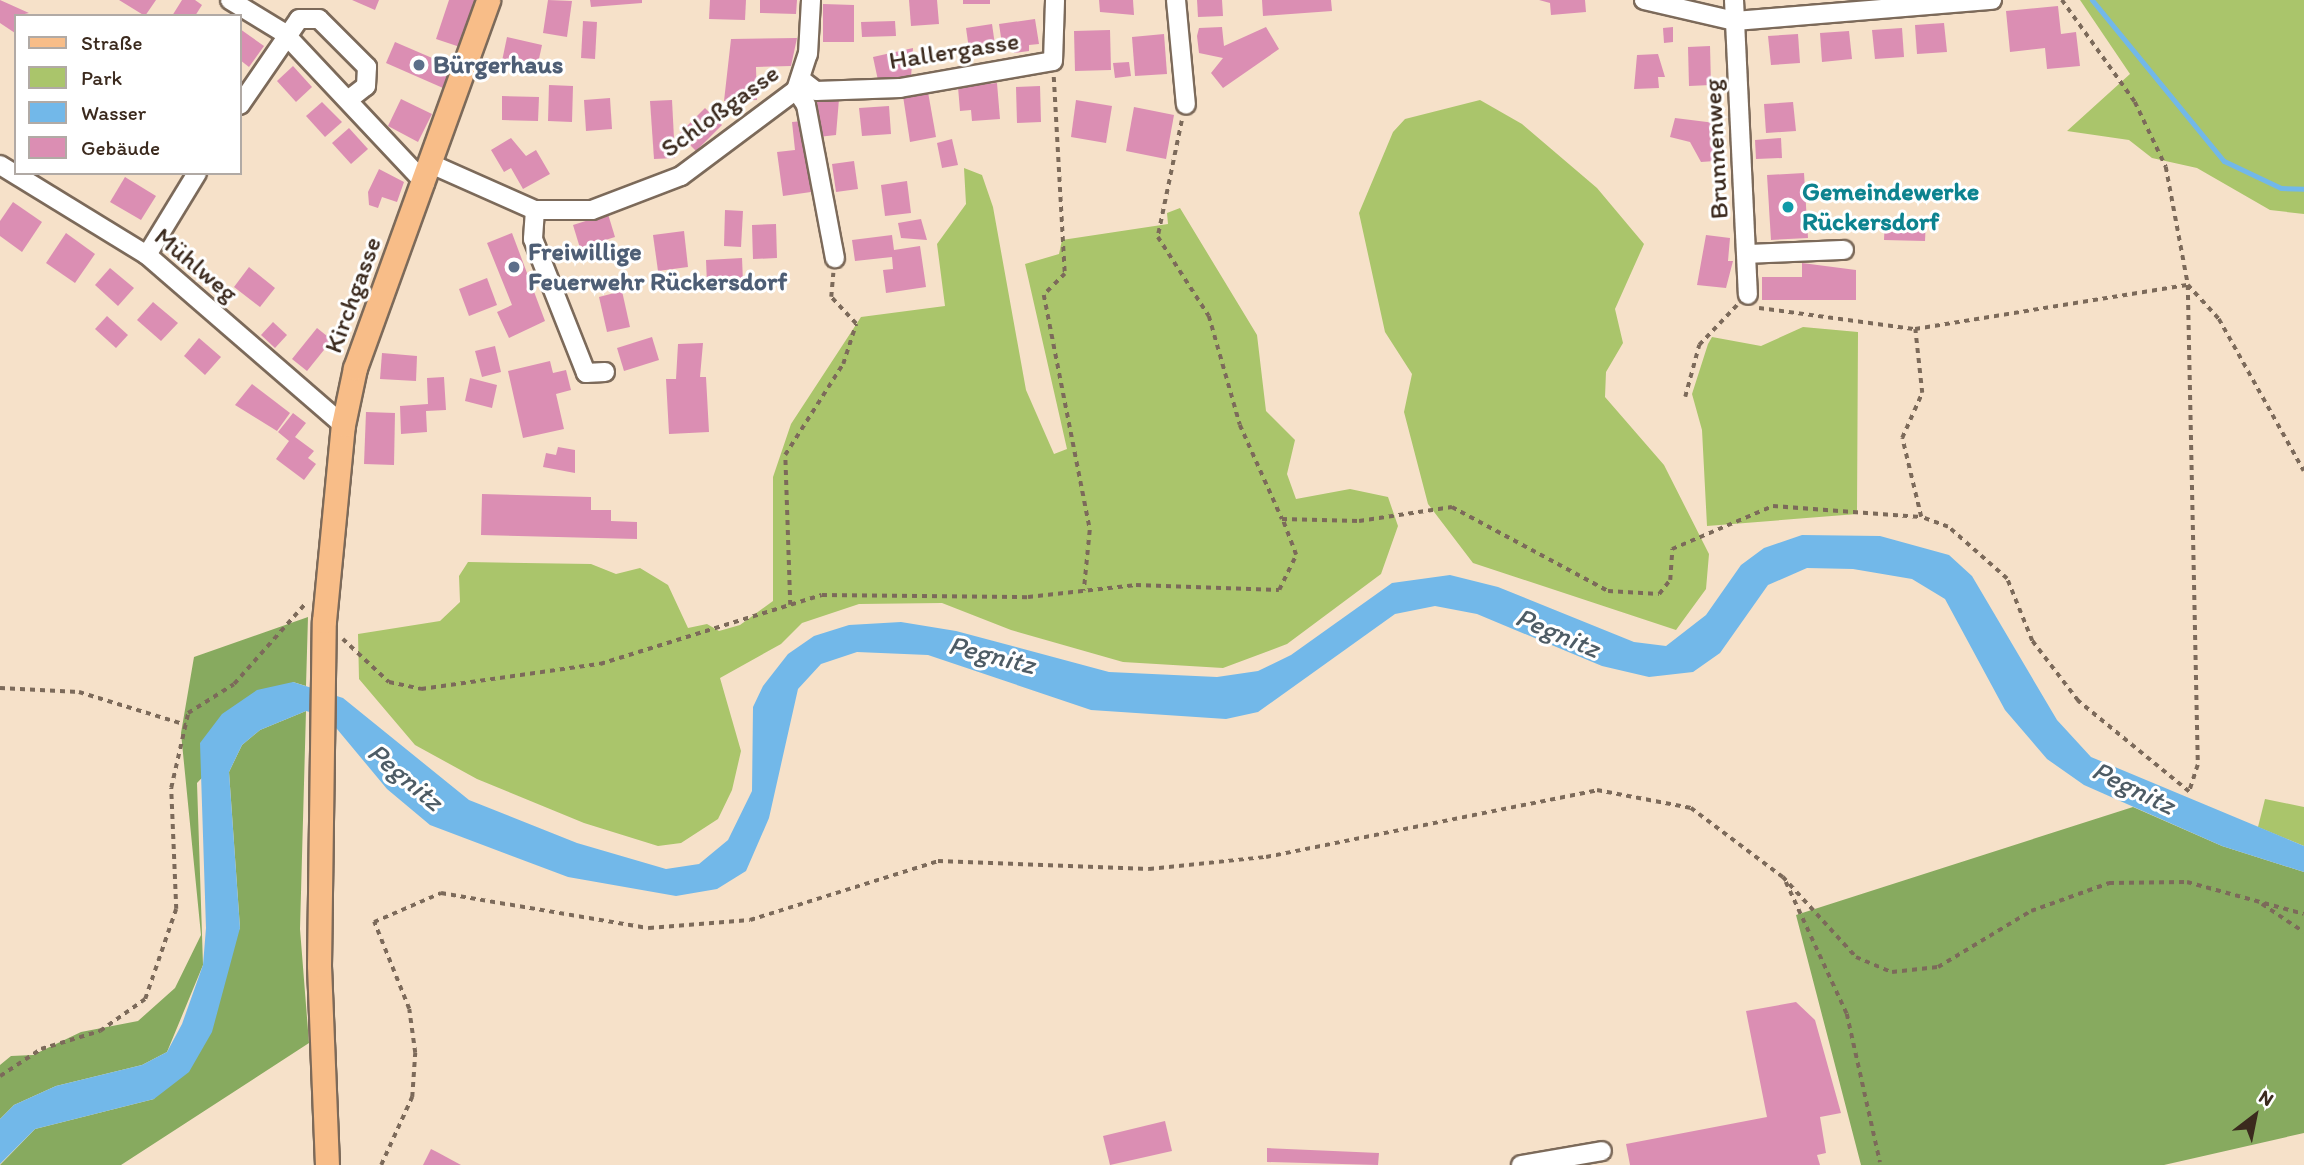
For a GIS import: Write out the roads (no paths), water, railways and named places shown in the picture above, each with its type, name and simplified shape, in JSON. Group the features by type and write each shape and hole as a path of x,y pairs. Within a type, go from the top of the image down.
{"main road":[{"name":"Kirchgasse","path":"327,1165 319,965 323,664 324,621 343,425 355,368 428,174 488,0"}],"street":[{"path":"230,0 284,33 348,100 428,174"},
{"name":"Schloßgasse","path":"428,174 535,210 592,210 681,176 800,86 810,0"},
{"name":"Hallergasse","path":"800,86 816,91 900,88 1053,61 1055,0"},
{"path":"1176,0 1186,105"},
{"path":"1644,0 1735,21 1992,0"},
{"name":"Brunnenweg","path":"1734,0 1746,254 1742,300"},
{"path":"242,102 284,33 299,19 320,19 346,40 368,67 366,86 348,100"},
{"path":"800,86 835,258"},
{"name":"Mühlweg","path":"16,175 147,255 343,425"},
{"path":"147,255 196,175"},
{"path":"535,210 533,239 586,373 605,372"},
{"path":"1746,254 1844,250"},
{"path":"1521,1165 1602,1151"}],"water":[{"name":"Pegnitz","path":"1802,535 1880,536 1949,555 1972,576 2057,720 2091,757 2304,846 2304,872 2222,846 2084,785 2047,759 2005,710 1945,599 1912,579 1853,569 1807,568 1768,585 1720,653 1693,672 1649,677 1602,666 1477,614 1435,606 1395,614 1258,712 1226,719 1091,710 928,655 857,652 821,664 798,689 769,818 746,871 717,889 676,896 568,877 430,825 387,789 327,717 306,711 260,730 242,745 229,772 240,928 212,1032 189,1072 154,1099 35,1129 0,1164 0,1119 14,1105 56,1086 142,1065 167,1052 182,1024 203,965 206,928 200,743 222,714 257,690 293,682 343,698 469,800 577,843 666,869 699,864 728,840 752,791 753,707 763,686 788,654 814,636 849,625 901,622 956,631 1109,672 1217,677 1258,671 1291,655 1392,583 1450,575 1498,587 1634,642 1666,646 1706,615 1741,565 1764,548"}],"waterway":[{"path":"2092,0 2224,161 2281,188 2304,189"}],"place":[{"name":"Bürgerhaus","path":"419,65"},
{"name":"Gemeindewerke Rückersdorf","path":"1788,207"},
{"name":"Freiwillige Feuerwehr Rückersdorf","path":"514,267"}]}
